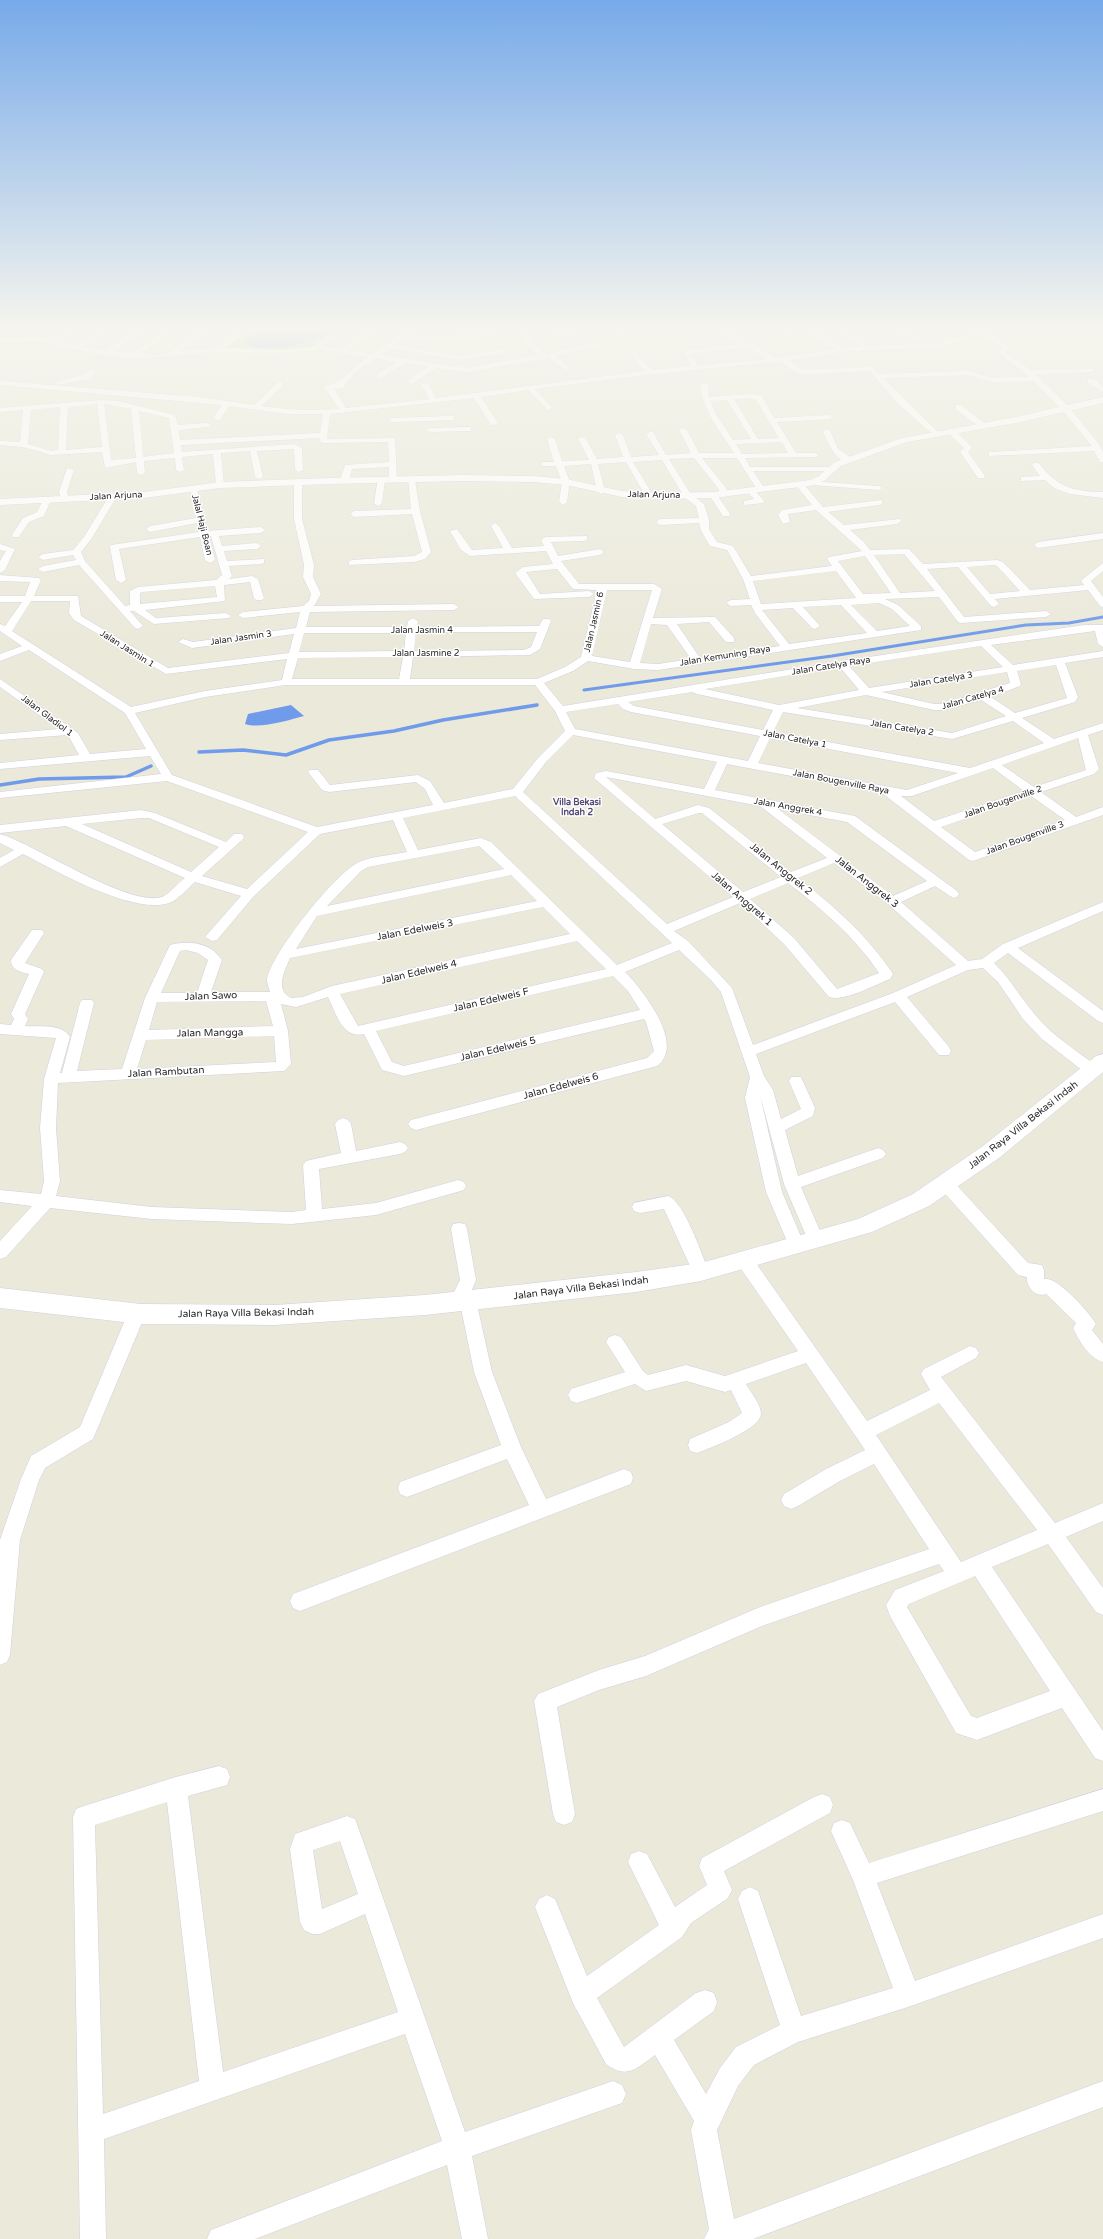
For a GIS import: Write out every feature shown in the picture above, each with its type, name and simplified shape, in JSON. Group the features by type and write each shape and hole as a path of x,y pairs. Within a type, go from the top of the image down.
{"main road":[{"name":"Jalan Raya Villa Bekasi Indah","path":"0,1298 137,1313 275,1315 463,1301 636,1282 701,1272 745,1261 864,1226 921,1200 991,1152 1042,1109 1098,1066"}],"street":[{"path":"24,445 25,435"},
{"path":"62,452 63,435"},
{"path":"104,435 108,464 217,451 298,448 299,470"},
{"path":"138,435 141,473"},
{"path":"175,435 180,470"},
{"path":"176,443 323,436 324,441 358,435"},
{"path":"392,435 393,480"},
{"path":"619,435 628,459 646,490 647,496"},
{"path":"651,435 687,495 698,500 702,507 705,520 704,528 713,544 730,548 748,579 755,604 786,647"},
{"path":"686,435 696,455 722,488 724,494"},
{"path":"727,435 739,456 749,469 760,501 747,503"},
{"path":"753,435 756,441"},
{"path":"781,435 793,455"},
{"path":"829,435 835,450 849,460"},
{"name":"Jalan Arjuna","path":"0,502 65,500 193,489 220,485 344,480 510,478 566,482 601,491 647,496 713,495 812,482 822,478 830,469 849,460 905,440 933,435"},
{"path":"956,435 968,448 964,452 981,476"},
{"path":"1089,435 1099,447 1103,460"},
{"path":"551,439 566,482 563,502"},
{"path":"582,439 594,462 601,491"},
{"path":"732,442 784,440"},
{"path":"0,443 24,445 44,452 106,449"},
{"path":"992,454 1099,447"},
{"path":"253,449 259,477"},
{"path":"217,451 220,485"},
{"path":"544,464 696,455 815,455"},
{"path":"344,480 346,479 348,467 393,464"},
{"path":"1036,465 1045,478 1056,486 1074,494 1103,495"},
{"path":"749,469 830,469"},
{"path":"65,500 63,492 70,470"},
{"path":"1024,479 1045,478"},
{"path":"378,503 381,480"},
{"path":"352,563 410,560 422,557 427,552 416,511 411,480"},
{"path":"286,682 306,609 313,602 316,594 308,577 310,565 298,519 298,482"},
{"path":"812,482 879,488"},
{"path":"799,484 820,509 843,528 868,553 897,595"},
{"name":"Jalal Haji Boan","path":"193,489 210,560"},
{"path":"713,495 726,514"},
{"path":"43,557 76,552 88,538 110,501 110,496"},
{"path":"16,535 26,520 41,514 48,500"},
{"path":"786,522 782,515 785,512 879,502"},
{"path":"354,514 416,511"},
{"path":"150,529 201,520"},
{"path":"660,522 705,520"},
{"path":"843,528 897,521"},
{"path":"495,526 509,551"},
{"path":"121,580 114,547 203,534 261,530"},
{"path":"454,531 468,552 550,548"},
{"path":"214,533 227,576 219,583"},
{"path":"1038,545 1103,536"},
{"path":"577,590 557,562 545,540 584,538"},
{"path":"218,549 257,546"},
{"path":"0,548 11,549 0,570"},
{"path":"941,594 860,597 832,559 833,557 868,553 907,551 921,567 961,620 1046,614"},
{"path":"76,552 81,562 109,592 128,608 154,621 226,616"},
{"path":"600,552 523,570 520,573 537,597 577,590 656,588 634,666"},
{"path":"921,567 960,564 988,557 1000,564 1027,593"},
{"path":"223,564 261,561"},
{"path":"43,569 81,562"},
{"path":"960,564 1005,617"},
{"path":"1103,566 1086,581 1103,604"},
{"path":"748,579 838,568"},
{"path":"0,578 35,579 36,582 28,599 4,629 129,710 152,752 168,777"},
{"path":"128,608 135,591 141,589 253,579 255,581 259,598"},
{"path":"835,583 847,581"},
{"path":"128,608 220,600 222,599 219,583"},
{"path":"988,597 1086,588"},
{"name":"Jalan Jasmin 6","path":"586,658 602,590"},
{"path":"0,598 28,599"},
{"name":"Jalan Jasmin 1","path":"28,599 76,598 74,613 77,618 163,671 294,655"},
{"name":"Jalan Kemuning Raya","path":"586,658 634,666 658,667 917,628 895,608 880,600 843,602"},
{"path":"731,603 797,606 843,602 874,634"},
{"path":"797,606 815,626"},
{"path":"243,615 306,609 454,607"},
{"path":"128,608 138,626"},
{"path":"404,682 410,630 415,608"},
{"path":"647,621 670,622 712,619 730,640"},
{"path":"670,622 697,660"},
{"name":"Jalan Jasmine 2","path":"294,655 529,652 535,650 545,625"},
{"name":"Jalan Jasmin 4","path":"300,630 410,630 545,625"},
{"name":"Jalan Catelya Raya","path":"556,706 621,700 842,664 1084,628 1101,628"},
{"path":"1101,628 1103,644"},
{"name":"Jalan Jasmin 3","path":"183,642 192,645 300,630"},
{"path":"983,643 1011,669"},
{"path":"0,658 31,646"},
{"name":"Jalan Catelya 3","path":"779,708 866,692 1103,654"},
{"path":"129,710 205,694 286,682 538,682 569,670 586,658"},
{"name":"Jalan Catelya 2","path":"689,689 779,708 952,736 1072,699 1060,662"},
{"path":"842,664 866,692"},
{"name":"Jalan Catelya 4","path":"866,692 937,708 983,696 1016,684 1011,669"},
{"name":"Jalan Gladiol 1","path":"0,682 70,732 77,739 86,758"},
{"path":"0,795 168,777 251,809 316,831 396,814 517,792 542,760 571,731 556,706 538,682"},
{"path":"983,696 1053,744"},
{"name":"Jalan Catelya 1","path":"621,700 626,707 631,709 972,772"},
{"path":"752,764 765,733 779,708"},
{"name":"Jalan Bougenville Raya","path":"571,731 752,764 901,794 914,793 1103,726"},
{"path":"0,737 70,732"},
{"name":"Jalan Bougenville 2","path":"932,826 1033,792 1092,770 1082,734"},
{"path":"0,766 152,752"},
{"path":"708,792 724,759"},
{"path":"994,764 1074,821"},
{"path":"314,772 326,788 329,789 421,778 426,781 440,806"},
{"name":"Jalan Anggrek 4","path":"600,775 606,774 851,819 953,894"},
{"name":"Jalan Anggrek 1","path":"600,775 600,778 741,897 789,941 833,993 842,993 885,976 886,974"},
{"path":"886,791 932,826"},
{"path":"517,792 683,944 715,976 727,991 757,1077 766,1090 807,1243"},
{"name":"Jalan Anggrek 3","path":"764,804 892,900 965,966"},
{"name":"Jalan Anggrek 2","path":"654,823 698,809 705,810 791,877 854,933 872,953 886,974"},
{"name":"Jalan Bougenville 3","path":"932,826 976,859 1103,810"},
{"path":"0,829 146,814 226,846"},
{"path":"396,814 414,854"},
{"path":"67,821 193,877 249,894"},
{"path":"212,937 249,894 316,831"},
{"path":"0,838 110,890 153,902 167,900 226,846 238,837"},
{"path":"285,955 313,913 361,865 481,842 487,845 633,988 643,1000 649,1013"},
{"path":"0,863 24,849"},
{"path":"667,929 836,858"},
{"path":"313,913 513,871"},
{"path":"892,900 936,881"},
{"name":"Jalan Edelweis 3","path":"285,955 546,903"},
{"path":"748,1052 898,996 965,966 986,962 1008,947 1103,906"},
{"path":"16,1030 21,1019 18,1015 21,1006 37,972 21,967 18,964 18,960 37,933"},
{"name":"Jalan Edelweis 4","path":"285,955 274,980 275,989 281,998 292,1004 332,991 579,936"},
{"name":"Jalan Edelweis F","path":"368,1029 615,971 683,944"},
{"path":"128,1074 152,998 173,950 181,946 198,948 210,954 215,960 203,996"},
{"path":"1008,947 1103,1018"},
{"path":"986,962 1004,979 1028,1016 1047,1036 1098,1066"},
{"path":"332,991 351,1028 356,1031 368,1029"},
{"name":"Jalan Sawo","path":"152,998 269,996 281,1031"},
{"path":"898,996 944,1051"},
{"path":"68,1077 87,1003"},
{"name":"Jalan Edelweis 5","path":"368,1029 387,1066 404,1071 649,1013"},
{"name":"Jalan Edelweis 6","path":"416,1124 656,1060 661,1055 662,1050 649,1013"},
{"path":"0,1029 62,1035 51,1079 48,1128 52,1181 46,1201 13,1235 0,1252"},
{"name":"Jalan Mangga","path":"140,1034 281,1031"},
{"name":"Jalan Rambutan","path":"51,1079 280,1067 284,1064 281,1031"},
{"path":"757,1077 752,1098 753,1105 774,1192 807,1243"},
{"path":"776,1128 808,1112 808,1108 796,1081"},
{"path":"343,1124 350,1158"},
{"path":"314,1216 310,1165 400,1148"},
{"path":"792,1184 878,1154"},
{"path":"946,1184 1024,1270 1036,1270 1034,1282 1042,1289 1047,1285 1078,1312 1087,1324 1082,1328 1084,1333 1103,1355"},
{"path":"0,1196 152,1213 240,1218 314,1216 376,1209 458,1186"},
{"path":"640,1207 668,1202 673,1208 701,1272"},
{"path":"459,1229 468,1280 463,1301 483,1372 512,1449 541,1509"},
{"path":"745,1261 864,1432 958,1575"},
{"path":"0,1655 5,1541 38,1462 87,1433 137,1313"},
{"path":"615,1342 637,1376 646,1383 679,1373 696,1375 725,1384 809,1354"},
{"path":"970,1352 930,1374 942,1394 1052,1534 1103,1605"},
{"path":"577,1395 637,1376"},
{"path":"698,1445 735,1428 752,1416 751,1409 735,1380"},
{"path":"864,1432 942,1394"},
{"path":"408,1488 512,1449"},
{"path":"791,1500 878,1453"},
{"path":"300,1601 624,1478"},
{"path":"1067,1695 980,1728 973,1729 964,1725 896,1605 902,1597 958,1575 979,1563 1103,1512"},
{"path":"564,1814 545,1701 599,1680 646,1666 760,1617 944,1553"},
{"path":"979,1563 986,1577 1103,1750"},
{"path":"93,2239 84,1817 176,1788 219,1777"},
{"path":"176,1788 212,2088"},
{"path":"863,1876 1103,1800"},
{"path":"582,1994 674,1929 683,1915 720,1890 710,1866 822,1805"},
{"path":"842,1830 863,1876 908,1995"},
{"path":"639,1862 674,1929"},
{"path":"373,1899 412,2019 457,2148 475,2239"},
{"path":"750,1900 794,2031"},
{"path":"547,1907 582,1994 615,2055 620,2059 627,2060 705,2002"},
{"path":"1103,1926 908,1995 794,2031 745,2056 729,2077 707,2119 704,2135 722,2238 1103,2094"},
{"path":"91,2131 412,2019"},
{"path":"658,2037 707,2119"},
{"path":"220,2239 457,2148 613,2094"}],"water":[{"path":"291,705 304,716 266,725 245,724 248,714"}],"waterway":[{"path":"584,690 832,656 1026,625 1069,623 1103,617"},
{"path":"199,752 243,750 286,755 329,740 394,731 443,720 537,705"},
{"path":"0,785 39,779 126,777 151,766"}],"district":[{"name":"Villa Bekasi Indah 2","path":"577,808"}]}
